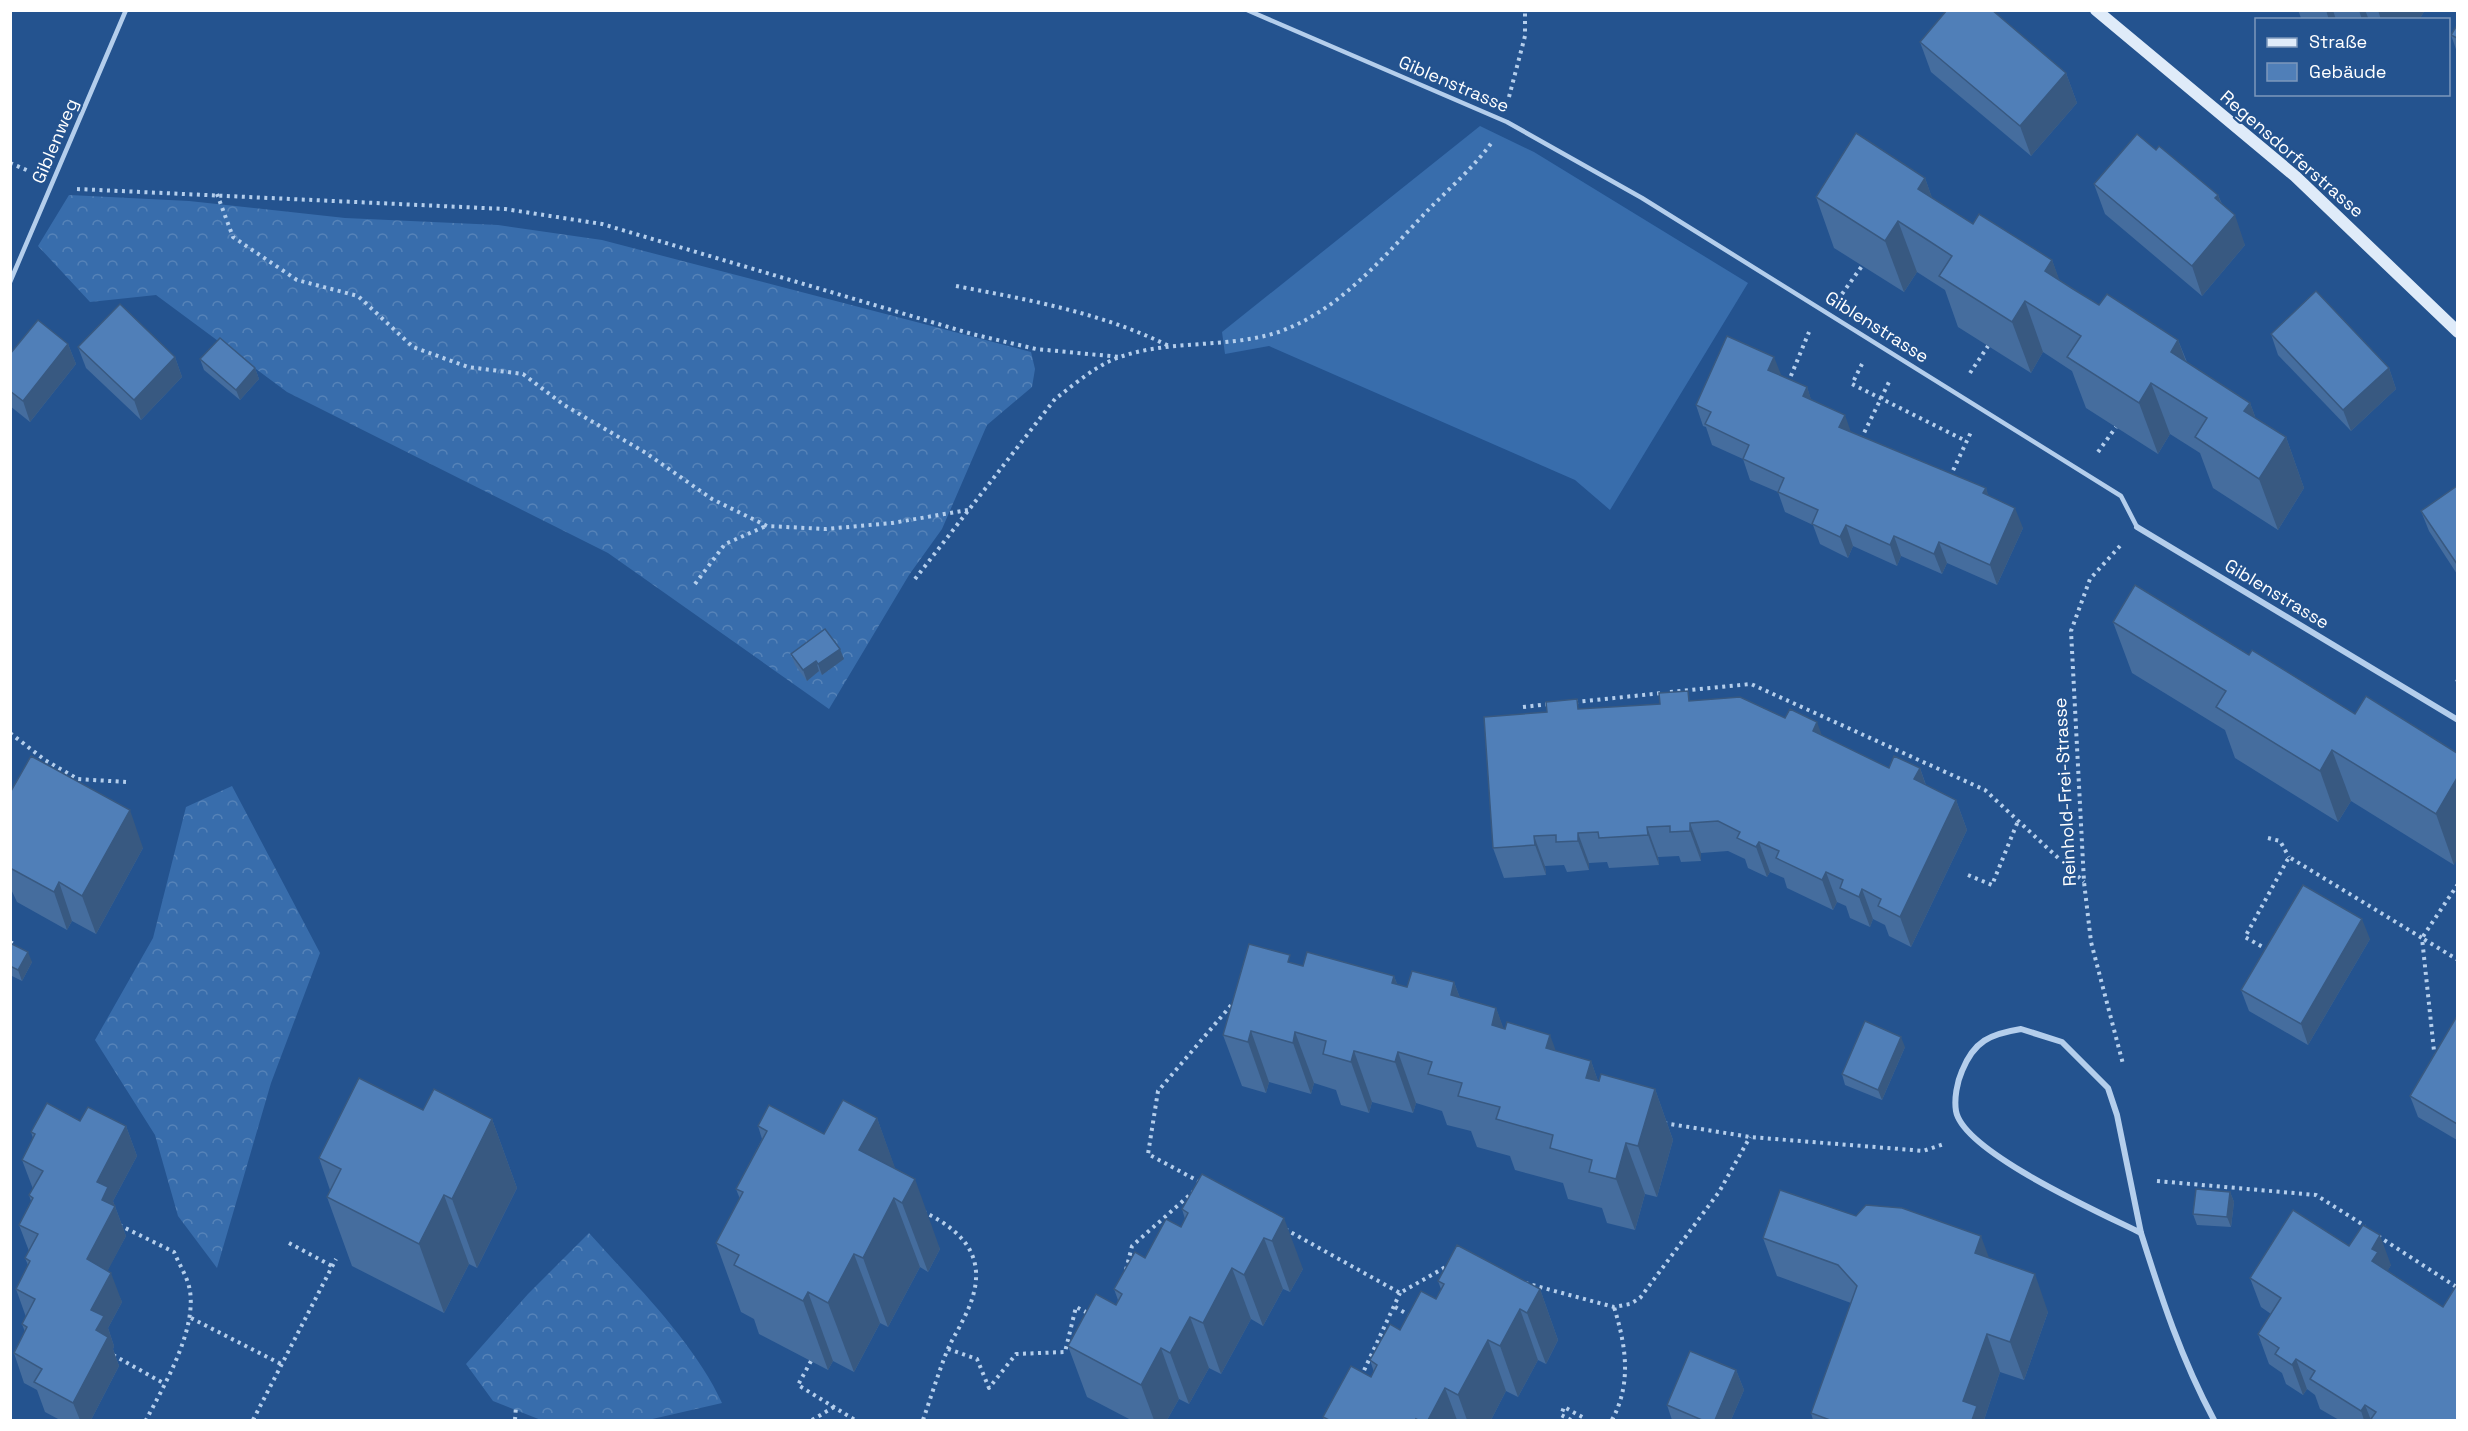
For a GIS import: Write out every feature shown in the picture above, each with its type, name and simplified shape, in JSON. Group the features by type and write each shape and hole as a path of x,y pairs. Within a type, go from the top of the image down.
{"street":[{"name":"Regensdorferstrasse","path":"2096,10 2295,176 2457,332"},
{"name":"Giblenstrasse","path":"2137,527 2457,720"},
{"path":"2141,1233 2011,1166 1971,1136 1956,1113 1958,1080 1968,1054 1993,1034 2021,1029 2062,1042 2108,1088 2116,1115 2141,1233 2164,1308 2188,1371 2214,1420"}],"lane":[{"name":"Giblenweg","path":"10,282 126,10"},
{"name":"Giblenstrasse","path":"1247,10 1507,122 1642,198 2121,496 2137,527"}],"path":[{"path":"1501,120 1512,89 1524,36 1525,10"},
{"path":"52,181 63,188 505,209 602,224 972,334 1036,349 1120,357 1172,347 1233,342 1274,334 1317,314 1368,272 1486,150 1507,122"},
{"path":"217,194 233,237 297,280 358,296 412,347 468,367 523,374 564,405 646,453 712,499 767,526 826,529 892,523 968,510"},
{"path":"1847,286 1862,266"},
{"path":"956,286 1039,302 1131,327 1172,347"},
{"path":"1787,384 1819,309"},
{"path":"1808,335 1817,339"},
{"path":"1976,364 1988,346"},
{"path":"915,579 1055,399 1081,379 1120,357"},
{"path":"1854,357 1863,362 1852,384 1966,441"},
{"path":"1860,441 1901,360"},
{"path":"1949,478 1981,409"},
{"path":"2095,456 2116,427"},
{"path":"695,584 725,544 767,526"},
{"name":"Reinhold-Frei-Strasse","path":"2125,1072 2091,942 2084,882 2071,631 2090,579 2137,527"},
{"path":"1569,702 1751,684 1985,790 2084,882"},
{"path":"1523,707 1557,703"},
{"path":"10,733 45,760 78,779 126,782"},
{"path":"38,768 45,760"},
{"path":"1968,875 1992,885 2018,821"},
{"path":"2268,838 2280,841 2289,857 2457,960"},
{"path":"2271,952 2245,937 2289,857"},
{"path":"2440,1060 2434,1052 2422,938 2457,884"},
{"path":"10,942 16,945"},
{"path":"1123,1279 1132,1246 1203,1183 1148,1154 1158,1091 1234,1002"},
{"path":"1658,1120 1668,1126 1750,1137 1923,1151 1971,1136"},
{"path":"1517,1281 1614,1307 1630,1304 1640,1298 1719,1192 1750,1137"},
{"path":"2154,1180 2316,1195 2457,1287"},
{"path":"914,1207 942,1221 973,1251 978,1281 966,1316 948,1349 923,1420"},
{"path":"116,1224 174,1252 189,1289 191,1318 165,1384 146,1420"},
{"path":"1275,1224 1400,1293"},
{"path":"289,1244 332,1266"},
{"path":"253,1420 336,1260"},
{"path":"1359,1381 1395,1308 1400,1293 1452,1263"},
{"path":"1612,1420 1622,1402 1626,1345 1614,1307"},
{"path":"948,1349 977,1359 989,1388 1016,1354 1065,1352 1076,1308 1094,1316"},
{"path":"1395,1308 1422,1322"},
{"path":"191,1318 281,1364"},
{"path":"110,1353 165,1384"},
{"path":"811,1361 798,1385 855,1420"},
{"path":"515,1420 516,1406"},
{"path":"812,1420 834,1407"},
{"path":"1571,1420 1561,1415 1564,1407 1584,1418"}],"green space":[{"path":"1480,126 1534,152 1748,283 1610,510 1575,480 1269,346 1225,354 1222,332"},
{"path":"69,195 189,201 345,218 498,225 602,240 1031,352 1035,369 1032,387 987,425 942,529 909,575 829,709 608,553 287,392 156,295 90,302 38,246"},
{"path":"232,786 320,953 271,1083 217,1268 178,1216 155,1135 95,1040 153,938 186,807"},
{"path":"589,1233 680,1336 710,1380 722,1403 648,1420 541,1420 493,1401 466,1364 528,1294"}],"building":[{"path":"1947,10 1992,10 2066,73 2020,126 1920,42"},
{"path":"2457,25 2457,38 2451,35"},
{"path":"1856,133 1925,178 1918,189 1973,224 1979,214 2052,260 2045,271 2099,305 2107,294 2178,340 2171,352 2250,403 2244,411 2286,437 2259,479 2195,437 2207,418 2151,383 2139,403 2067,357 2081,336 2025,301 2012,322 1939,276 1952,256 1898,221 1885,241 1816,197"},
{"path":"2137,134 2156,150 2159,146 2218,195 2215,198 2235,215 2192,266 2094,184"},
{"path":"2316,291 2389,368 2343,410 2271,334"},
{"path":"120,304 175,357 134,400 78,347"},
{"path":"38,320 68,344 23,401 10,391 10,354"},
{"path":"1727,336 1774,357 1768,370 1807,387 1803,396 1845,415 1839,427 1986,488 1983,493 2015,508 1990,565 1939,542 1934,554 1894,536 1890,545 1846,525 1840,537 1812,524 1818,510 1778,492 1784,478 1743,459 1749,445 1705,424 1711,412 1696,405"},
{"path":"220,338 255,368 236,390 200,359"},
{"path":"2457,486 2457,564 2421,511"},
{"path":"2135,585 2249,655 2252,650 2355,714 2366,696 2457,753 2457,778 2436,814 2332,750 2320,771 2216,707 2226,691 2113,622"},
{"path":"825,629 840,649 818,664 816,661 803,670 791,654"},
{"path":"1688,691 1689,701 1740,697 1785,718 1790,709 1817,722 1813,731 1889,768 1894,756 1920,768 1914,779 1956,800 1900,917 1878,906 1881,899 1862,889 1859,897 1840,888 1843,880 1826,872 1822,880 1776,858 1779,851 1759,842 1756,847 1737,838 1740,832 1718,821 1690,823 1690,831 1670,832 1670,826 1647,827 1648,835 1599,838 1598,832 1578,833 1578,841 1556,842 1556,835 1534,836 1535,845 1493,848 1484,717 1547,712 1546,702 1577,699 1578,709 1660,704 1659,693"},
{"path":"31,756 130,810 82,896 59,882 54,892 10,868 10,793"},
{"path":"2303,885 2362,919 2301,1024 2241,990"},
{"path":"10,943 28,952 18,970 10,966"},
{"path":"1249,944 1290,955 1288,962 1303,966 1307,952 1394,976 1392,983 1407,987 1412,971 1454,982 1451,995 1496,1008 1492,1025 1505,1029 1507,1022 1550,1035 1546,1048 1591,1061 1586,1078 1599,1081 1601,1074 1655,1089 1638,1146 1626,1143 1616,1179 1589,1172 1592,1160 1550,1148 1553,1135 1496,1119 1500,1107 1458,1096 1462,1083 1428,1074 1432,1062 1398,1052 1395,1062 1354,1051 1351,1062 1323,1054 1326,1041 1295,1032 1293,1043 1251,1031 1248,1042 1223,1035"},
{"path":"2457,1016 2457,1124 2410,1096"},
{"path":"1865,1021 1901,1037 1878,1090 1842,1074"},
{"path":"359,1078 423,1110 434,1089 492,1119 452,1199 444,1195 419,1244 327,1197 341,1169 319,1158"},
{"path":"843,1100 877,1118 859,1150 915,1179 902,1203 894,1198 863,1258 854,1254 828,1303 808,1292 803,1301 734,1265 739,1255 716,1243 743,1192 736,1189 767,1131 758,1126 769,1105 824,1134"},
{"path":"47,1103 80,1121 88,1107 126,1126 97,1182 108,1187 102,1200 115,1206 87,1259 111,1273 91,1310 104,1316 96,1330 108,1337 73,1403 34,1382 42,1369 14,1353 27,1327 22,1324 35,1299 16,1289 30,1261 25,1258 38,1234 19,1225 33,1198 29,1195 43,1171 22,1160 35,1134 31,1132"},
{"path":"1202,1174 1284,1218 1272,1241 1264,1238 1244,1275 1232,1268 1203,1323 1190,1317 1170,1353 1161,1348 1141,1385 1068,1346 1096,1294 1116,1305 1122,1294 1114,1289 1135,1252 1145,1258 1166,1219 1181,1227 1188,1213 1182,1209"},
{"path":"2196,1189 2230,1192 2227,1217 2193,1214"},
{"path":"1780,1190 1856,1216 1866,1205 1902,1208 1981,1236 1975,1253 2035,1274 2010,1342 1987,1334 1963,1401 1977,1406 1972,1420 1830,1420 1811,1413 1857,1286 1838,1265 1763,1238"},
{"path":"2293,1210 2349,1246 2363,1225 2380,1235 2372,1249 2378,1252 2372,1261 2443,1307 2457,1286 2457,1420 2373,1420 2371,1419 2376,1412 2365,1405 2361,1411 2310,1379 2315,1371 2296,1359 2292,1365 2275,1354 2279,1348 2258,1334 2281,1298 2250,1278"},
{"path":"1457,1245 1540,1289 1527,1313 1520,1309 1500,1346 1488,1340 1458,1395 1445,1388 1428,1420 1329,1420 1323,1417 1351,1366 1371,1377 1377,1365 1370,1360 1390,1324 1400,1330 1421,1291 1436,1299 1444,1284 1438,1281"},
{"path":"1690,1351 1736,1370 1715,1420 1702,1420 1667,1405"}]}
